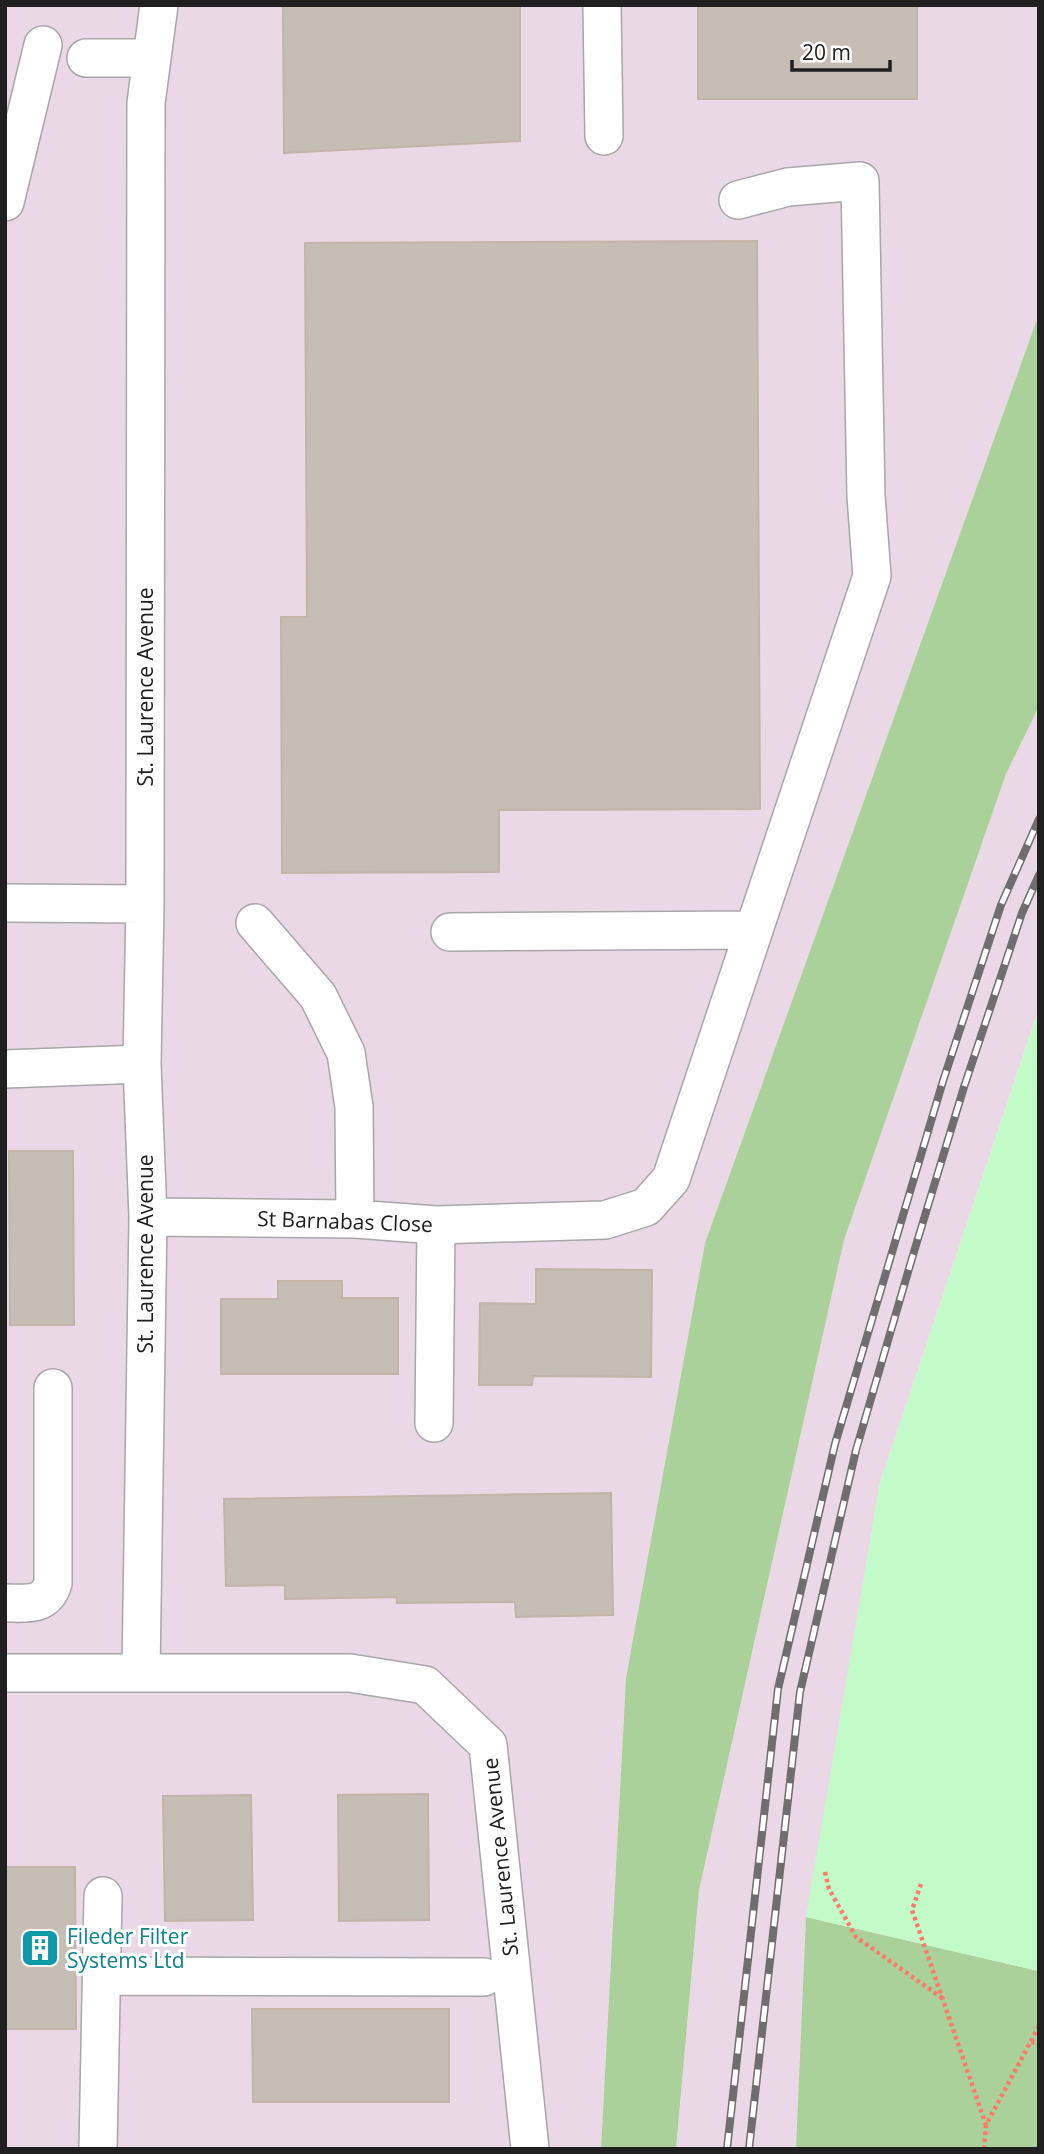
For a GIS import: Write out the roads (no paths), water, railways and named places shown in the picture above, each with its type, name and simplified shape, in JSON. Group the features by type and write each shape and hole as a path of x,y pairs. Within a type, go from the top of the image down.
{"street":[{"name":"St. Laurence Avenue","path":"159,5 146,103 145,904 142,1064 148,1217 141,1672 351,1672 425,1685 488,1745 530,2149"},
{"path":"602,5 604,136"},
{"path":"5,202 43,45"},
{"path":"86,58 152,58"},
{"name":"St Barnabas Close","path":"148,1217 355,1219 436,1225 605,1220 646,1207 671,1178 872,576 866,496 860,181 788,187 738,200"},
{"path":"5,903 145,904"},
{"path":"255,923 318,996 346,1053 354,1107 355,1219"},
{"path":"450,932 754,930"},
{"path":"5,1069 142,1064"},
{"path":"434,1423 436,1225"},
{"path":"5,1602 41,1601 50,1593 53,1388"},
{"path":"5,1673 141,1672"},
{"path":"98,2149 103,1896"},
{"path":"102,1976 484,1977"}],"railway":[{"path":"727,2149 778,1689 835,1444 943,1081 1001,905 1039,819"},
{"path":"749,2149 800,1692 856,1450 913,1255 964,1087 1022,913 1039,875"}],"place":[{"name":"Fileder Filter Systems Ltd","path":"40,1948"}]}
